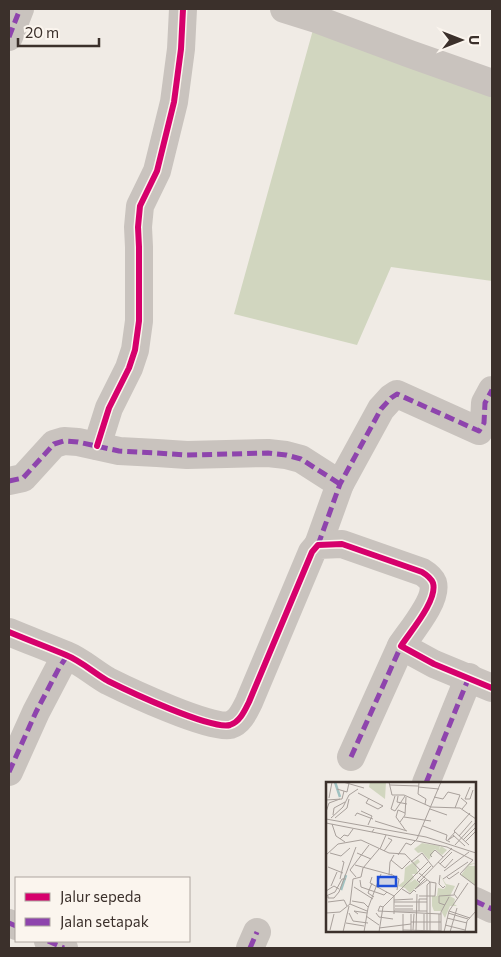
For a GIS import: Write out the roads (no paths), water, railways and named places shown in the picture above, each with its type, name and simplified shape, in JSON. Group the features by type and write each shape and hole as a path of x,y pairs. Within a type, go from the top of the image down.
{"street":[{"path":"9,37 20,9"},
{"path":"97,446 109,408 129,368 135,350 139,321 140,247 138,227 140,206 156,171 174,102 181,49 183,9"},
{"path":"284,9 492,83"},
{"path":"9,632 67,656 108,681 172,710 208,722 231,725 238,720 249,702 312,552 318,545 340,484 381,409 397,394 479,431 484,423 485,403 492,390"},
{"path":"9,481 23,478 54,444 64,441 78,442 119,451 187,455 268,453 286,455 301,459 340,484"},
{"path":"318,545 342,544 422,572 432,582 432,598 401,646 350,757"},
{"path":"401,646 434,664 481,683 427,782"},
{"path":"9,772 33,717 67,656"},
{"path":"476,901 492,909"},
{"path":"50,942 64,948"}]}
